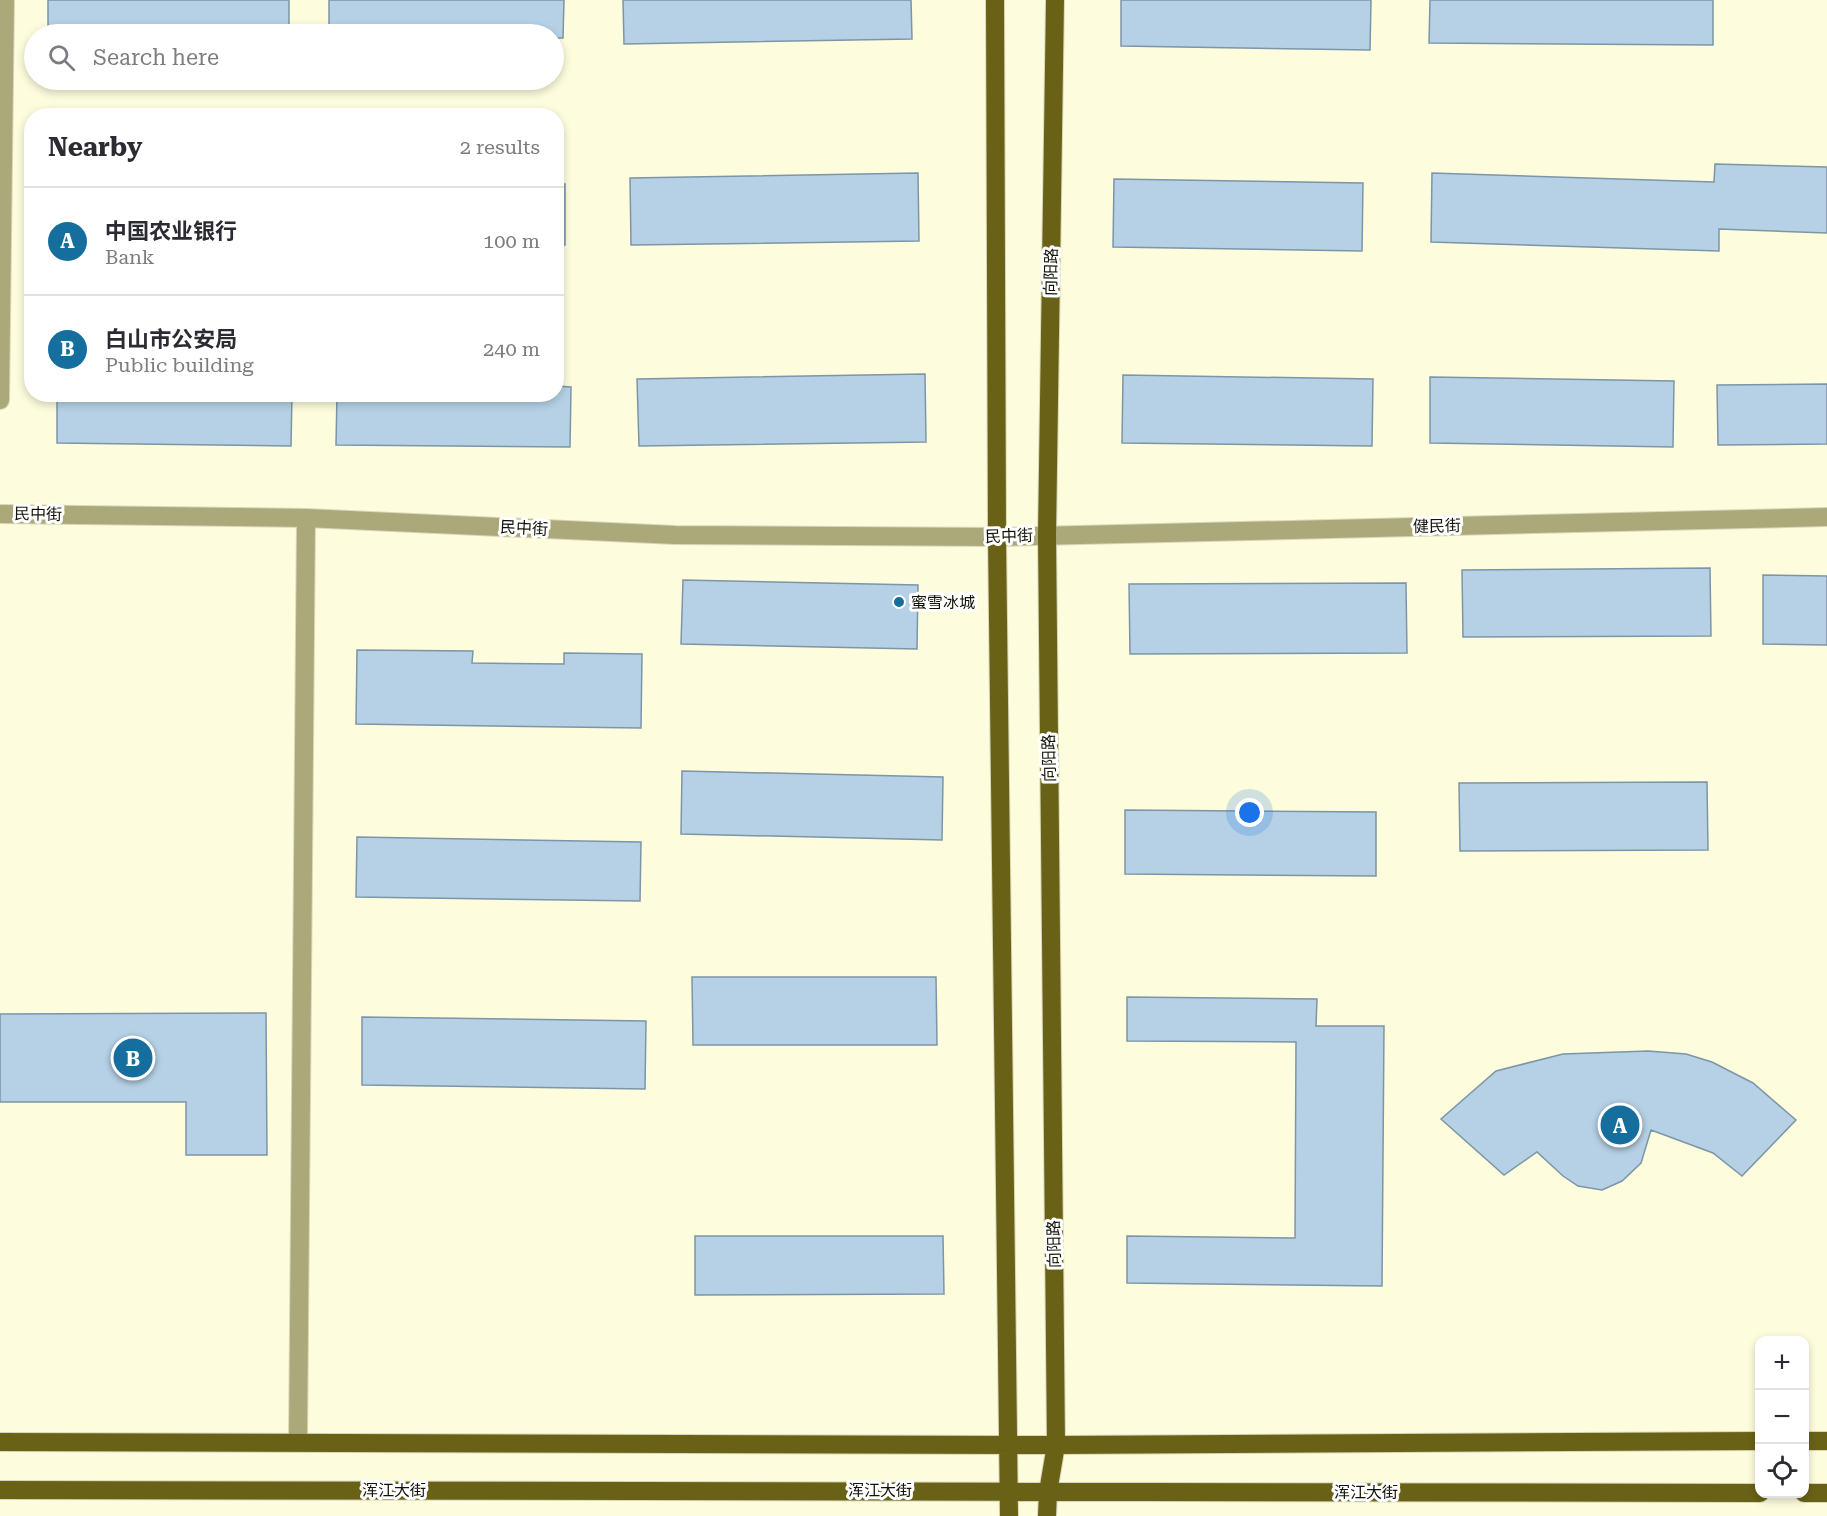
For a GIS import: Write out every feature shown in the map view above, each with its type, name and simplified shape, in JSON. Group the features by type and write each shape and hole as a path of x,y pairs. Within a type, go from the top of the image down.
{"main road":[{"path":"995,0 997,537 1009,1516"},
{"name":"向阳路","path":"1047,1516 1048,1492 1056,1445 1047,535 1055,0"},
{"path":"0,1442 1008,1443 1056,1445 1755,1441"},
{"path":"1809,1441 1827,1441"},
{"name":"浑江大街","path":"0,1490 1755,1493"},
{"path":"1809,1493 1827,1493"}],"street":[{"path":"0,400 5,0"},
{"name":"民中街","path":"0,514 306,518 675,535 997,537 1047,535"},
{"name":"健民街","path":"1047,535 1827,517"},
{"path":"298,1442 306,518"}],"building":[{"path":"48,0 289,0 289,24 48,24"},
{"path":"329,0 564,0 563,24 329,24"},
{"path":"623,0 911,0 912,39 624,44"},
{"path":"1121,0 1371,0 1370,50 1121,46"},
{"path":"1430,0 1713,0 1713,45 1429,43"},
{"path":"1715,164 1827,167 1827,233 1719,229 1719,251 1431,242 1432,173 1714,182"},
{"path":"918,173 919,241 631,245 630,178"},
{"path":"1114,179 1363,183 1362,251 1113,247"},
{"path":"564,184 565,184 564,245"},
{"path":"925,374 926,442 639,446 637,379"},
{"path":"1123,375 1373,379 1372,446 1122,443"},
{"path":"1430,377 1674,381 1673,447 1430,443"},
{"path":"1827,384 1827,444 1718,445 1717,385"},
{"path":"564,387 571,387 570,447 336,445 337,402 564,402"},
{"path":"57,402 292,402 291,446 57,443"},
{"path":"1710,568 1711,636 1463,637 1462,570"},
{"path":"1763,575 1827,576 1827,645 1763,644"},
{"path":"683,580 918,585 917,649 681,644"},
{"path":"1406,583 1407,653 1130,654 1129,584"},
{"path":"357,650 473,651 472,663 564,664 564,653 642,654 641,728 356,724"},
{"path":"682,771 943,777 942,840 681,834"},
{"path":"1707,782 1708,850 1460,851 1459,783"},
{"path":"1125,810 1376,812 1376,876 1125,874"},
{"path":"357,837 641,842 640,901 356,897"},
{"path":"692,977 936,977 937,1045 693,1045"},
{"path":"1127,997 1317,999 1316,1026 1384,1026 1382,1286 1127,1283 1127,1236 1295,1238 1296,1042 1127,1041"},
{"path":"266,1013 267,1155 186,1155 186,1102 0,1102 0,1014"},
{"path":"362,1017 646,1021 645,1089 362,1085"},
{"path":"1648,1051 1686,1054 1712,1062 1753,1083 1796,1120 1742,1176 1713,1153 1651,1130 1641,1163 1622,1181 1602,1190 1578,1186 1563,1176 1537,1152 1504,1175 1441,1119 1496,1071 1563,1054"},
{"path":"695,1236 943,1236 944,1294 695,1295"}],"place":[{"name":"蜜雪冰城","path":"899,602"},
{"name":"白山市公安局","path":"133,1058"},
{"name":"中国农业银行","path":"1620,1125"}]}
